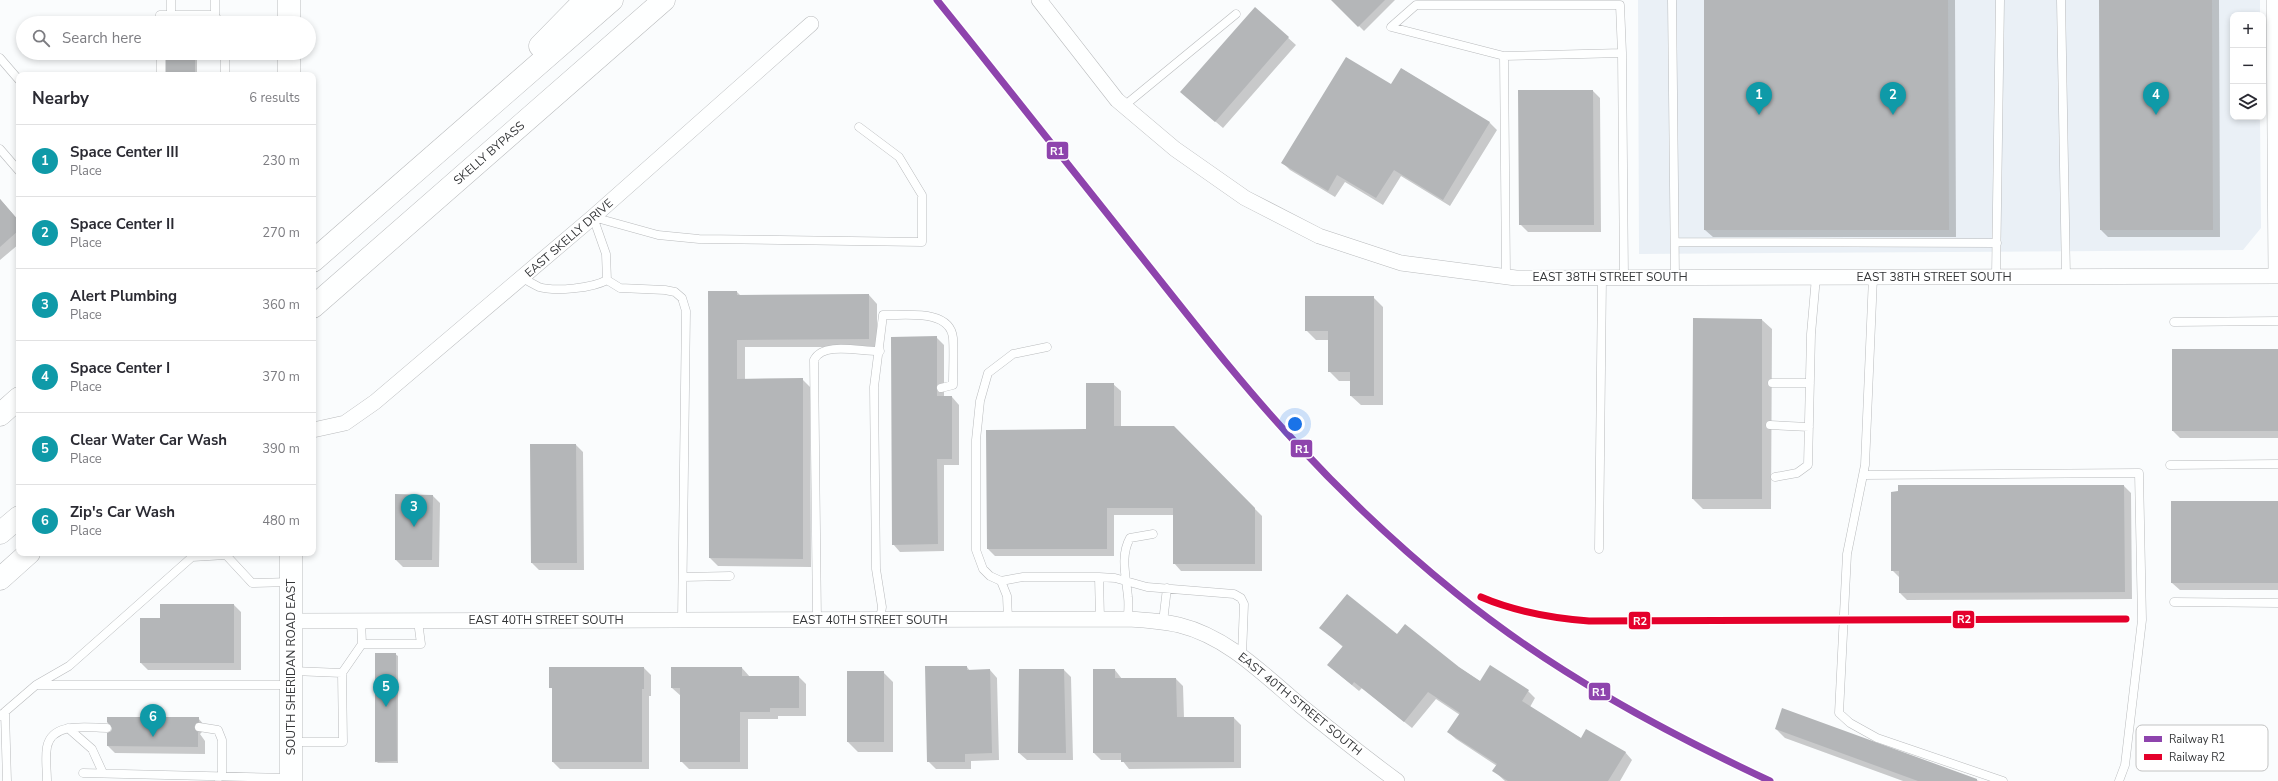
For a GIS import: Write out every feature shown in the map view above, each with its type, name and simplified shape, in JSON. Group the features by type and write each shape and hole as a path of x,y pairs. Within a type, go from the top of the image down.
{"main road":[{"path":"289,0 289,16"},
{"path":"404,183 585,0"},
{"path":"316,258 612,0"},
{"name":"SKELLY BYPASS","path":"316,303 664,0"},
{"path":"289,60 289,72"},
{"path":"0,415 16,401"},
{"path":"0,533 16,520"},
{"path":"0,579 27,556"},
{"name":"SOUTH SHERIDAN ROAD EAST","path":"291,556 291,779"}],"street":[{"name":"EAST 38TH STREET SOUTH","path":"1039,0 1117,100 1174,149 1245,198 1319,236 1401,262 1506,276 1602,278 2277,276"},
{"path":"2274,0 2277,276"},
{"name":"EAST SKELLY DRIVE","path":"316,429 345,423 375,402 593,217 811,24"},
{"name":"EAST 40TH STREET SOUTH","path":"291,621 1128,619 1163,622 1180,625 1211,638 1242,655 1331,730 1397,781"}],"lane":[{"path":"171,0 171,15"},
{"path":"160,16 215,15 215,0"},
{"path":"1672,0 1675,277"},
{"path":"1996,276 2000,0"},
{"path":"2061,0 2066,276"},
{"path":"1622,53 1504,56 1391,28 1416,5 1620,5 1622,53 1624,278"},
{"path":"1124,106 1236,14"},
{"path":"1504,56 1506,276"},
{"path":"0,58 16,77"},
{"path":"161,60 161,72"},
{"path":"225,60 225,72"},
{"path":"593,217 658,235 699,239 922,242 922,196 899,157 859,127"},
{"path":"0,148 16,167"},
{"path":"593,217 606,254 607,280"},
{"path":"1674,242 1997,243"},
{"path":"1775,477 1797,473 1808,465 1811,334 1816,277"},
{"path":"1874,277 1865,465 1847,554 1839,713 1850,723 1877,738 2003,781"},
{"path":"522,278 540,287 555,289 601,284 607,280"},
{"path":"1599,549 1602,278"},
{"path":"607,280 620,288 675,292 682,298 684,304 682,620"},
{"path":"880,620 882,607 876,569 874,387 880,351 883,315 934,316 947,324 953,336 953,385 941,388"},
{"path":"2174,322 2278,321"},
{"path":"1047,347 1013,354 988,373 980,401 976,440 976,550 983,569 990,576 1001,581 1023,578 1099,577 1147,587 1234,594 1241,598 1245,610 1242,655"},
{"path":"817,620 814,360 817,354 824,351 849,349 866,352 880,351"},
{"path":"1772,383 1810,383"},
{"path":"1770,425 1809,427"},
{"path":"2170,465 2278,464"},
{"path":"1863,475 2139,473 2142,620 2125,765 2119,781"},
{"path":"1128,619 1128,597 1124,581 1124,548 1130,538 1153,534"},
{"path":"7,781 2,714 36,685 69,666 192,557 209,556"},
{"path":"227,556 252,583 291,582"},
{"path":"683,578 730,576"},
{"path":"1099,577 1100,620"},
{"path":"1001,581 1007,596 1008,620"},
{"path":"1163,622 1167,588"},
{"path":"2174,602 2278,603"},
{"path":"291,742 343,742 342,673 362,644 361,621"},
{"path":"362,644 421,644 418,621"},
{"path":"36,685 124,685 291,678 342,673"},
{"path":"198,727 218,730 222,740 227,778"},
{"path":"68,728 92,749 103,773"},
{"path":"47,781 47,745 54,735 62,729 68,728 107,728"},
{"path":"84,773 291,779"},
{"path":"212,781 227,778"}],"shaded area":[{"path":"1638,0 2260,0 2260,12 2230,12 2230,120 2260,120 2261,228 2243,250 1639,254"}],"building":[{"path":"1331,0 1385,0 1358,27"},
{"path":"1704,0 1948,0 1949,230 1704,230"},
{"path":"2099,0 2212,0 2213,230 2100,230"},
{"path":"1255,7 1289,37 1215,122 1180,92"},
{"path":"1346,57 1391,84 1401,68 1490,122 1443,200 1394,170 1376,198 1337,175 1328,191 1281,163"},
{"path":"166,60 195,60 195,72 166,72"},
{"path":"1518,90 1593,90 1594,225 1519,225"},
{"path":"0,199 16,218 16,233 0,247"},
{"path":"708,291 737,291 737,295 869,294 869,339 737,340 737,379 803,378 803,559 709,558"},
{"path":"1305,296 1374,296 1374,396 1350,396 1350,372 1328,372 1328,331 1305,331"},
{"path":"1693,318 1762,319 1762,499 1692,499"},
{"path":"937,336 937,396 952,396 952,459 937,459 938,544 892,545 891,337"},
{"path":"2172,349 2278,349 2278,431 2172,431"},
{"path":"1086,383 1114,383 1114,426 1174,426 1255,508 1255,564 1173,564 1173,508 1107,508 1107,549 987,549 986,430 1086,429"},
{"path":"530,444 576,444 577,563 531,563"},
{"path":"1898,485 2124,485 2125,592 1899,593 1899,571 1891,571 1891,492 1898,491"},
{"path":"395,494 433,495 432,560 395,560"},
{"path":"2171,501 2278,501 2278,583 2171,583"},
{"path":"1347,594 1397,634 1405,624 1459,667 1480,681 1490,665 1529,690 1522,701 1581,738 1586,729 1626,752 1608,781 1508,781 1492,771 1497,764 1447,732 1460,713 1428,692 1404,722 1354,682 1352,685 1327,665 1343,646 1319,628"},
{"path":"160,604 234,604 234,663 140,663 140,618 160,618"},
{"path":"375,653 396,653 397,761 375,762"},
{"path":"925,666 967,666 967,670 990,669 992,753 965,754 965,762 927,762"},
{"path":"549,667 644,667 644,689 642,689 642,762 552,762 552,688 549,688"},
{"path":"671,667 742,667 742,676 799,676 799,708 770,708 770,712 740,712 740,762 680,762 680,688 671,688"},
{"path":"1019,669 1064,669 1066,753 1018,753"},
{"path":"1093,669 1115,669 1115,678 1176,678 1177,717 1234,717 1234,762 1121,762 1121,753 1093,753"},
{"path":"847,671 884,671 884,742 847,742"},
{"path":"1782,708 1977,779 1977,781 1918,781 1775,729"},
{"path":"107,717 199,717 199,722 194,727 198,732 198,747 107,746 107,733 111,731 112,728 107,722"}],"rail line":[{"name":"R1","path":"937,0 1194,324 1234,372 1296,443 1374,521 1457,594 1530,648 1608,697 1647,719 1770,781"},
{"name":"R2","path":"1481,597 1507,607 1534,614 1589,621 2126,619"}],"place":[{"name":"Space Center III","path":"1759,115"},
{"name":"Space Center II","path":"1893,115"},
{"name":"Space Center I","path":"2156,115"},
{"name":"Alert Plumbing","path":"414,527"},
{"name":"Clear Water Car Wash","path":"386,707"},
{"name":"Zip's Car Wash","path":"153,737"}]}
